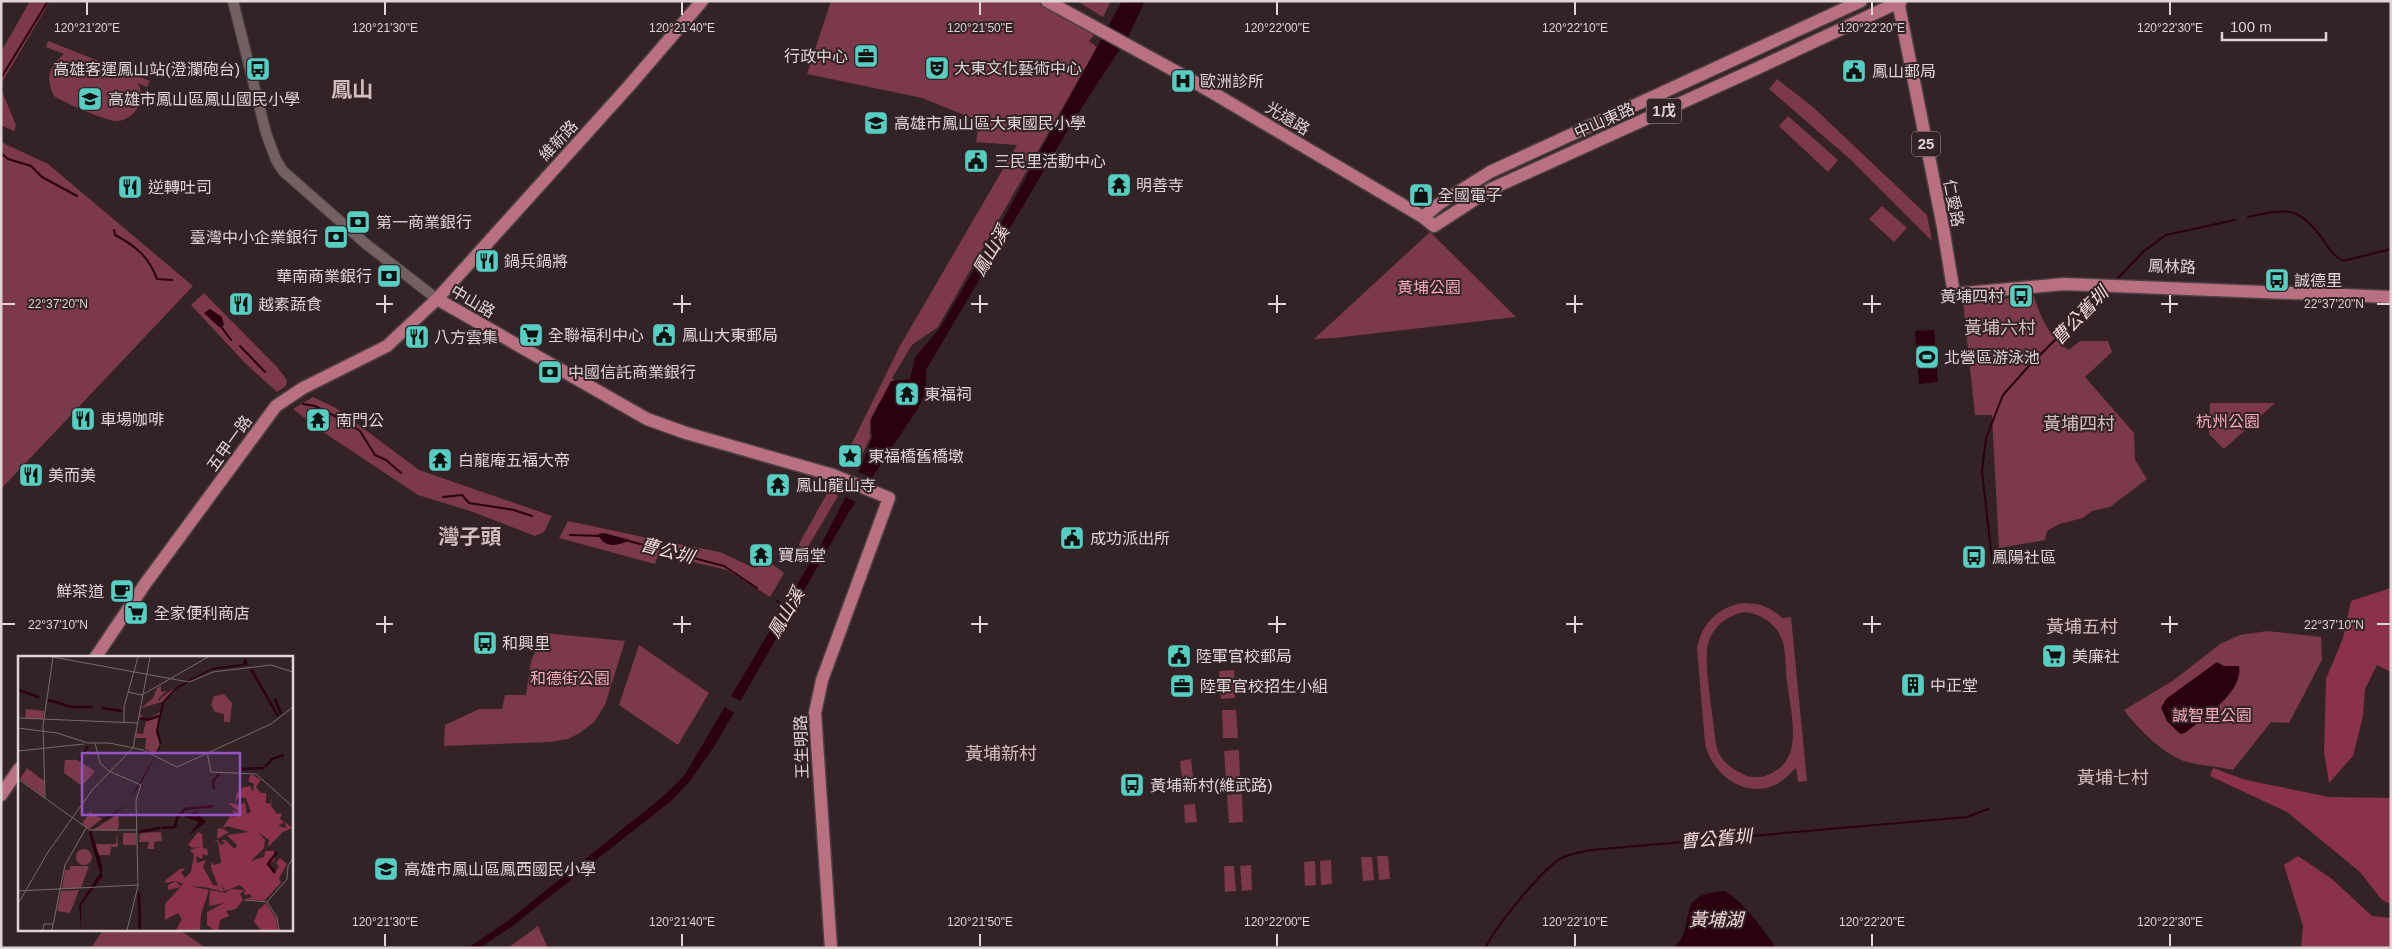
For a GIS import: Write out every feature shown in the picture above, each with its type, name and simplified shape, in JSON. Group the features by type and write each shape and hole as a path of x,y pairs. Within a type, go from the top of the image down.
{"main road":[{"name":"維新路","path":"436,299 629,86 702,1"},
{"name":"光遠路","path":"1047,1 1218,95 1423,217 1434,226"},
{"name":"中山東路","path":"1423,217 1439,204 1490,172 1860,1"},
{"name":"中山東路","path":"1434,226 1490,188 1747,74 1899,2"},
{"name":"仁愛路","path":"1899,2 1954,290"},
{"name":"鳳林路","path":"1954,290 2064,277 2154,282 2391,288"},
{"name":"鳳林路","path":"1954,290 2064,284 2144,289 2391,297"},
{"name":"中山路","path":"436,299 647,418 686,433 840,478 890,498"},
{"name":"五甲一路","path":"96,656 145,584 276,406 303,388 387,346 436,299"},
{"name":"王生明路","path":"831,948 815,713 822,680 890,498"},
{"path":"1,796 18,770"}],"street":[{"name":"中山路","path":"233,1 266,133 276,160 283,171 366,244 436,299"}],"green space":[{"path":"30,1 50,1 1,84 1,52"},
{"name":"大東文化藝術中心","path":"831,1 1036,1 1095,34 1089,41 1097,47 938,327 912,345 892,378 897,383 879,403 870,420 870,438 856,468 842,463 900,346 1017,145 976,142 979,121 922,98 807,74"},
{"path":"1077,1 1111,1 1103,17"},
{"path":"48,41 150,81 147,87 137,83 141,91 141,97 135,111 126,119 115,121 102,118 54,96 51,90 50,73 55,63 64,54 46,47"},
{"path":"1777,79 1814,108 1927,215 1932,241 1851,160 1769,89"},
{"path":"1,89 16,125 14,131 1,125"},
{"path":"1788,116 1838,160 1828,172 1779,126"},
{"path":"1,142 48,164 193,286 1,489"},
{"path":"1882,206 1907,228 1894,242 1869,219"},
{"name":"黃埔公園","path":"1430,232 1516,317 1314,339"},
{"path":"204,293 277,367 287,380 286,386 277,392 246,364 191,305"},
{"path":"2034,296 2039,312 2051,333 2069,350 2080,341 2108,341 2112,352 2085,377 2134,433 2135,460 2147,479 2110,507 2092,511 2083,518 2059,524 2047,531 2045,540 1999,548 1992,415 1975,415 1963,302"},
{"path":"313,397 336,408 419,470 552,516 544,532 535,536 473,512 418,495 320,430 293,409"},
{"name":"杭州公園","path":"2210,403 2275,403 2224,449 2209,434"},
{"path":"829,490 838,496 802,557 799,544"},
{"path":"568,521 662,541 655,564 559,538"},
{"path":"668,542 720,552 754,568 772,564 784,573 770,597 727,570 663,555"},
{"path":"1744,603 1760,605 1769,608 1782,618 1791,617 1807,781 1798,782 1796,768 1775,785 1751,789 1740,786 1721,773 1708,754 1705,743 1697,648 1703,631 1713,617 1719,612","holes":["1744,612 1768,621 1776,628 1782,638 1785,650 1793,732 1789,756 1782,766 1769,775 1761,777 1746,776 1733,769 1720,754 1716,744 1709,692 1707,652 1713,632 1726,619"]},
{"name":"誠智里公園","path":"2267,631 2321,637 2322,660 2289,723 2271,722 2233,770 2178,759 2152,740 2124,710 2174,680 2220,644 2240,635"},
{"name":"和德街公園","path":"544,633 625,641 605,705 594,722 580,733 568,739 550,742 444,746 445,725 479,709 502,709 505,695 526,695 531,661"},
{"path":"639,645 709,693 678,745 619,705"},
{"path":"1234,670 1235,698 1221,699 1219,671"},
{"path":"1222,710 1236,710 1238,738 1223,738"},
{"path":"1239,750 1240,779 1226,779 1224,751"},
{"path":"1191,759 1193,778 1182,779 1180,761"},
{"path":"1242,794 1243,822 1229,823 1227,795"},
{"path":"1195,804 1197,822 1185,823 1184,805"},
{"path":"1377,856 1388,856 1390,879 1379,880"},
{"path":"1361,857 1372,857 1374,880 1363,881"},
{"path":"1331,860 1332,884 1321,885 1320,861"},
{"path":"1315,861 1316,885 1305,886 1304,862"},
{"path":"1251,865 1252,890 1242,891 1240,866"},
{"path":"1224,866 1234,866 1236,891 1225,892"},
{"path":"538,926 548,948 508,948"},
{"path":"102,932 183,932 206,948 91,948"}],"shaded area":[{"path":"2391,588 2391,672 2377,665 2365,689 2363,716 2353,756 2329,783 2324,752 2326,679 2343,638 2351,601"},
{"path":"2213,768 2246,780 2329,797 2391,798 2391,904 2382,900 2360,872 2287,812 2210,776"},
{"path":"2298,856 2332,879 2372,916 2391,918 2391,948 2301,948 2303,926 2284,865"}],"water":[{"name":"鳳山溪","path":"1122,1 1145,1 1129,35 1075,118 926,370 926,392 917,410 849,512 714,747 689,782 671,801 511,927 479,948 468,948 509,920 660,799 684,776 824,539 861,467 872,438 871,420 891,381 910,379 915,357 940,328 1005,216"},
{"path":"210,309 222,317 224,325 219,327 204,313"},
{"name":"北營區游泳池","path":"1934,330 1938,382 1919,384 1915,331"},
{"path":"604,533 630,540 616,545 608,544 598,534"},
{"path":"2217,662 2224,666 2239,666 2239,676 2235,685 2221,704 2185,733 2180,734 2167,721 2161,708 2166,699"},
{"name":"黃埔湖","path":"1725,891 1747,909 1776,948 1674,948 1681,939 1692,904 1697,898"}],"pier":[{"path":"856,471 873,478 858,503 844,496"},
{"path":"729,695 743,702 736,714 723,706"}],"waterway":[{"name":"曹公圳","path":"1,78 48,1"},
{"name":"曹公圳","path":"1,153 8,159 31,166 42,177 77,196"},
{"name":"曹公舊圳","path":"2248,217 2281,211 2298,215 2313,227 2331,251 2343,261 2391,249"},
{"name":"曹公舊圳","path":"2115,281 2144,251 2166,235 2235,220"},
{"name":"曹公圳","path":"114,230 115,235 129,243 146,258 157,279 172,280"},
{"name":"曹公舊圳","path":"1992,560 1982,471 1986,438 2003,395 2028,367 2104,291"},
{"name":"曹公圳","path":"220,325 231,340"},
{"name":"曹公圳","path":"240,346 265,372"},
{"name":"曹公圳","path":"303,404 315,406 360,431 375,455 386,460 401,473"},
{"name":"曹公圳","path":"443,497 462,495 469,503 514,510 532,516"},
{"name":"曹公圳","path":"570,535 601,536"},
{"name":"曹公圳","path":"625,540 724,566 757,588"},
{"name":"曹公圳","path":"777,601 786,607"},
{"name":"曹公舊圳","path":"1485,948 1499,926 1544,872 1564,857 1574,854 1591,850 1967,817 1988,809"}],"place":[{"name":"行政中心","path":"866,56"},
{"name":"大東文化藝術中心","path":"937,68"},
{"name":"高雄客運鳳山站(澄瀾砲台)","path":"258,69"},
{"name":"鳳山郵局","path":"1854,71"},
{"name":"歐洲診所","path":"1183,81"},
{"name":"高雄市鳳山區鳳山國民小學","path":"90,99"},
{"name":"高雄市鳳山區大東國民小學","path":"876,123"},
{"name":"三民里活動中心","path":"976,161"},
{"name":"明善寺","path":"1119,185"},
{"name":"逆轉吐司","path":"130,187"},
{"name":"全國電子","path":"1421,195"},
{"name":"第一商業銀行","path":"358,222"},
{"name":"臺灣中小企業銀行","path":"336,237"},
{"name":"鍋兵鍋將","path":"487,261"},
{"name":"華南商業銀行","path":"389,276"},
{"name":"誠德里","path":"2277,280"},
{"name":"黃埔四村","path":"2021,296"},
{"name":"越素蔬食","path":"241,304"},
{"name":"全聯福利中心","path":"531,335"},
{"name":"鳳山大東郵局","path":"664,335"},
{"name":"八方雲集","path":"417,337"},
{"name":"北營區游泳池","path":"1927,357"},
{"name":"中國信託商業銀行","path":"550,372"},
{"name":"東福祠","path":"907,394"},
{"name":"車場咖啡","path":"83,419"},
{"name":"南門公","path":"318,420"},
{"name":"東福橋舊橋墩","path":"850,456"},
{"name":"白龍庵五福大帝","path":"440,460"},
{"name":"美而美","path":"31,475"},
{"name":"鳳山龍山寺","path":"778,485"},
{"name":"成功派出所","path":"1072,538"},
{"name":"寶扇堂","path":"761,555"},
{"name":"鳳陽社區","path":"1974,557"},
{"name":"鮮茶道","path":"122,591"},
{"name":"全家便利商店","path":"136,613"},
{"name":"和興里","path":"485,643"},
{"name":"陸軍官校郵局","path":"1179,656"},
{"name":"美廉社","path":"2054,656"},
{"name":"中正堂","path":"1913,685"},
{"name":"陸軍官校招生小組","path":"1182,686"},
{"name":"黃埔新村(維武路)","path":"1132,785"},
{"name":"高雄市鳳山區鳳西國民小學","path":"386,869"}],"district":[{"name":"鳳山","path":"352,90"},
{"name":"黃埔六村","path":"2000,328"},
{"name":"黃埔四村","path":"2079,424"},
{"name":"灣子頭","path":"470,537"},
{"name":"黃埔五村","path":"2082,627"},
{"name":"黃埔新村","path":"1001,754"},
{"name":"黃埔七村","path":"2113,778"}]}
